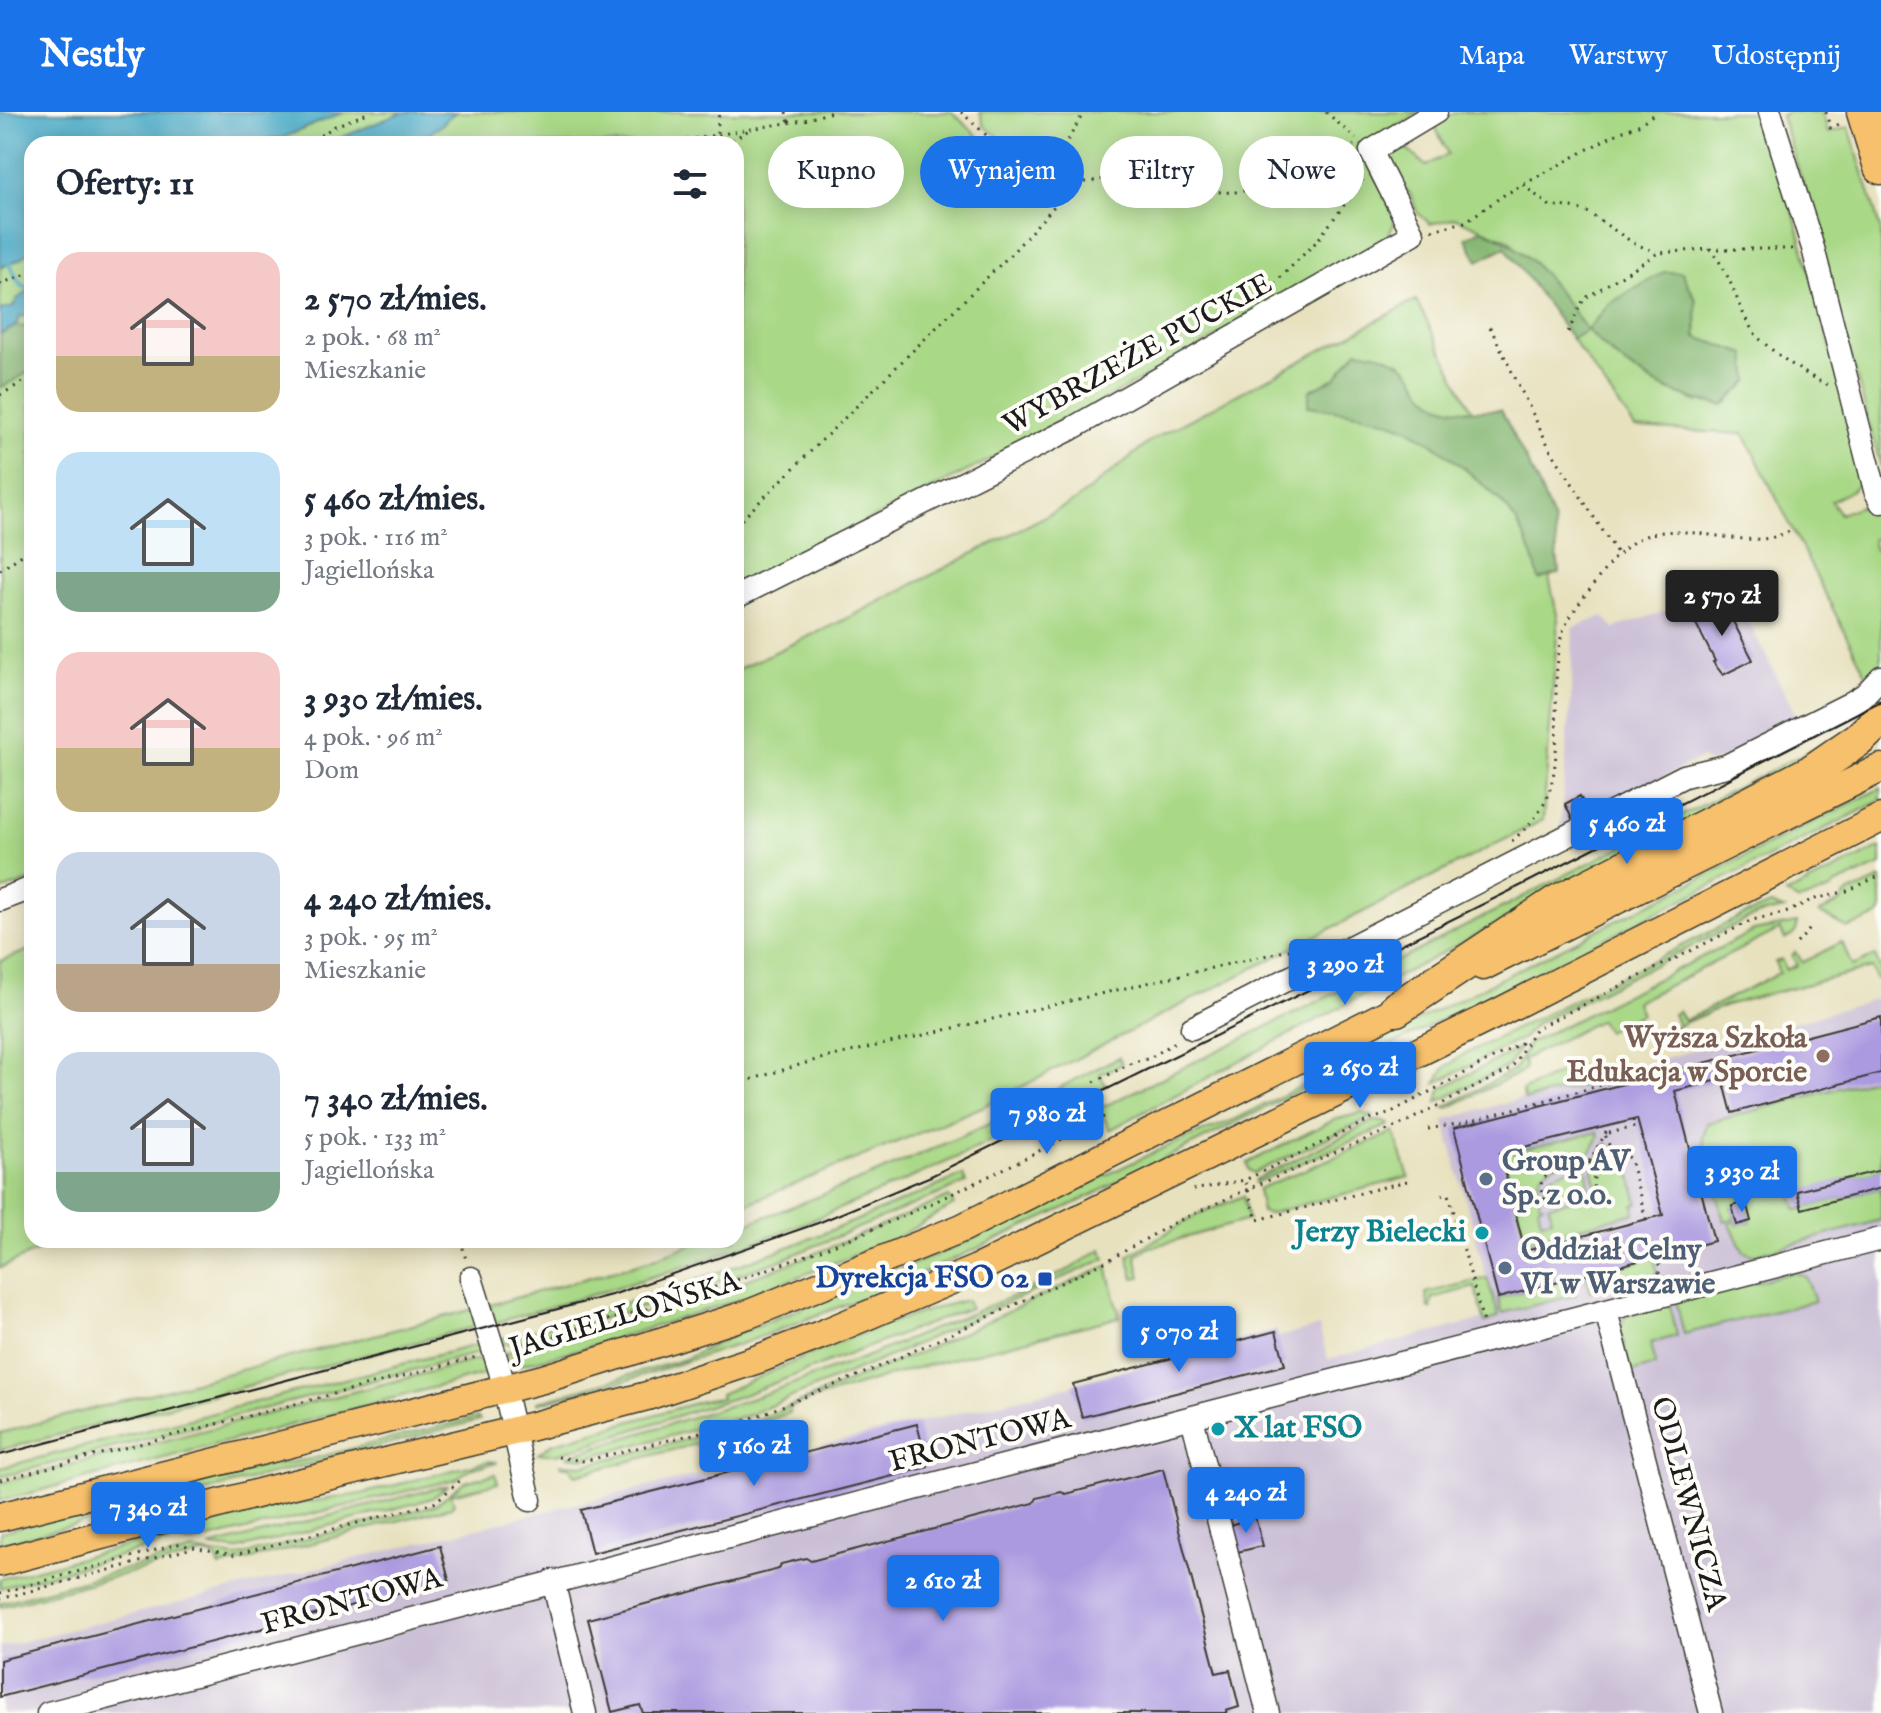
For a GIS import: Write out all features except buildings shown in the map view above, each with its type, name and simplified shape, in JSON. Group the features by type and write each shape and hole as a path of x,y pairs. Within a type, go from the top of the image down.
{"highway":[{"path":"1864,112 1881,167"},
{"path":"1396,1009 1556,903 1810,773 1859,739 1881,718"}],"main road":[{"name":"JAGIELLOŃSKA","path":"0,1517 504,1389 632,1353 749,1314 962,1228 1881,768"},
{"path":"0,1562 282,1487 647,1396 761,1358 977,1269 1496,1014 1881,818"}],"lane":[{"path":"1413,234 1371,151 1436,112"},
{"path":"1770,112 1813,248 1875,490 1881,502"},
{"name":"WYBRZEŻE PUCKIE","path":"744,593 1071,429 1413,234"},
{"path":"1192,1028 1684,776 1726,766 1849,704 1864,695 1881,677"},
{"path":"0,900 24,891"},
{"name":"FRONTOWA","path":"48,1713 1881,1239"},
{"path":"471,1278 504,1389 530,1500"},
{"name":"ODLEWNICZA","path":"1606,1311 1711,1713"},
{"path":"1192,1418 1268,1713"},
{"path":"553,1581 585,1713"}],"path":[{"path":"319,136 370,112"},
{"path":"717,133 719,112"},
{"path":"786,112 789,123"},
{"path":"702,136 789,123 832,112"},
{"path":"961,112 987,136"},
{"path":"1070,136 1084,112"},
{"path":"1084,183 1119,176 1147,176 1226,193 1270,184 1359,142 1326,112"},
{"path":"1413,234 1465,222 1523,185 1657,112"},
{"path":"1826,112 1830,128 1844,122 1841,112"},
{"path":"740,136 754,128"},
{"path":"1261,298 1317,241 1377,161"},
{"path":"1523,185 1550,206 1572,207 1587,212 1635,244 1658,253 1813,248"},
{"path":"744,517 1012,253 1052,208"},
{"path":"1709,249 1722,261 1754,333 1821,383 1851,392"},
{"path":"1568,332 1584,299 1658,253"},
{"path":"0,284 24,275"},
{"path":"1490,327 1550,449 1619,556"},
{"path":"0,395 24,382"},
{"path":"1512,840 1543,807 1551,787 1556,678 1563,631 1607,566 1635,541 1656,533 1710,533 1764,540 1783,535 1794,528"},
{"path":"0,570 24,554"},
{"path":"558,1457 584,1461 742,1422 872,1370 1107,1261 1174,1223 1400,1125 1511,1069 1535,1029 1752,920 1788,912 1811,900 1847,891 1881,875"},
{"path":"1797,943 1810,929"},
{"path":"744,1082 816,1060 1304,947"},
{"path":"1094,1082 1136,1061 1155,1056 1159,1050 1187,1036 1192,1028"},
{"path":"1185,1191 1245,1180 1371,1119 1388,1114 1528,1039"},
{"path":"1428,1129 1462,1123 1624,1079 1624,1084"},
{"path":"0,1480 494,1352 617,1318 774,1267 986,1178 1109,1114"},
{"path":"1605,1134 1635,1127 1633,1120"},
{"path":"1589,1162 1549,1172 1542,1181 1541,1192 1545,1200 1552,1202 1593,1191 1594,1179 1589,1162 1608,1126"},
{"path":"1605,1134 1609,1145 1630,1158 1646,1219"},
{"path":"1245,1180 1257,1220 1407,1181"},
{"path":"1442,1195 1449,1194 1488,1341"},
{"path":"0,1593 178,1544 234,1555 434,1503 462,1479"},
{"path":"0,1599 192,1548"}],"shaded area":[{"path":"1729,583 1799,721 1711,764 1702,758 1560,828 1571,699 1573,628 1603,616 1614,628 1691,603"},
{"path":"1881,998 1881,1713 0,1713 0,1647 554,1509 1319,1327 1328,1359 1497,1316 1444,1120"}],"green space":[{"path":"344,112 410,112 360,136 287,136"},
{"path":"444,112 952,112 978,136 920,136 920,208 1084,208 1084,136 998,136 984,126 980,112 1420,112 1364,146 1364,136 1239,136 1239,208 1364,208 1364,155 1395,211 1394,224 1384,243 1063,423 744,583 744,136 413,136"},
{"path":"1454,112 1762,112 1792,207 1863,469 1856,487 1831,501 1840,514 1860,506 1871,508 1881,525 1881,536 1872,540 1875,550 1881,549 1881,664 1870,682 1744,434 1635,428 1572,339 1587,330 1509,240 1456,218 1430,224 1417,212 1410,193 1389,174 1389,156 1403,146 1426,166 1448,154 1434,124","holes":["1696,300 1698,402 1651,382 1611,354"]},
{"path":"1787,112 1822,112 1828,133 1849,127 1881,231 1881,467 1811,208 1781,116"},
{"path":"251,125 274,136 248,136"},
{"path":"1482,229 1530,259 1587,330 1572,339 1505,247 1478,261 1466,238"},
{"path":"24,253 24,336 0,354 0,268 22,258"},
{"path":"1664,272 1682,272 1696,300 1696,337 1746,354 1749,381 1724,405 1704,402 1649,380 1616,357 1587,330 1609,304"},
{"path":"1416,300 1544,552 1558,620 1543,820 982,1107 744,1205 744,666 842,621 1075,501 1153,439"},
{"path":"16,326 24,327 24,374 0,388 0,334"},
{"path":"1357,350 1392,358 1404,365 1427,396 1443,406 1462,410 1501,410 1554,522 1559,573 1539,580 1529,547 1513,517 1477,479 1427,440 1388,421 1308,406 1310,390 1335,378"},
{"path":"24,374 24,883 0,891 0,388"},
{"path":"1836,737 1806,759 1110,1130 1102,1115 1082,1125 1078,1119 1311,1005"},
{"path":"1881,788 1881,800 1856,813 1384,1049 1366,1046"},
{"path":"1881,847 1881,865 1835,885 1831,890 1799,901 1786,894"},
{"path":"1881,879 1881,912 1878,916 1847,928 1819,913 1842,901 1845,895"},
{"path":"1771,905 1784,909 1739,923 1537,1023 1523,1038 1436,1083 1445,1068 1461,1056 1742,916"},
{"path":"1797,923 1796,931 1785,939 1780,929 1636,1002 1641,1014 1607,1032 1600,1020 1522,1060 1525,1066 1523,1071 1443,1108 1514,1070 1529,1043 1754,931"},
{"path":"1842,942 1852,966 1875,956 1881,979 1876,979 1872,968 1726,1005 1668,1030 1678,1025 1673,1014 1678,1011 1684,1021 1779,973 1775,962 1781,959 1786,970 1797,965 1792,956 1795,952 1803,962"},
{"path":"24,952 24,1248 44,1248 0,1268 0,961"},
{"path":"1519,1048 1508,1066 1437,1102 1442,1088"},
{"path":"1119,1057 1122,1064 1100,1074 1106,1086 865,1198 744,1246 744,1225 866,1178 987,1125"},
{"path":"1576,1065 1589,1070 1594,1083 1525,1100 1522,1091"},
{"path":"1345,1068 1078,1202 897,1285 749,1341 628,1380 537,1404 685,1359 736,1334 951,1249 1163,1148 1236,1119 1333,1070"},
{"path":"1881,1077 1881,1170 1791,1194 1797,1210 1881,1188 1881,1220 1753,1255 1744,1252 1729,1223 1735,1221 1737,1225 1751,1221 1747,1202 1732,1206 1735,1218 1724,1221 1703,1138 1707,1123"},
{"path":"1361,1113 1373,1116 1254,1173 1249,1170 1247,1163 1334,1120"},
{"path":"1373,1121 1389,1125 1255,1183 1256,1179"},
{"path":"1394,1132 1409,1177 1267,1214 1262,1212 1258,1189"},
{"path":"1598,1132 1599,1137 1588,1157 1557,1165 1543,1173 1538,1190 1540,1203 1544,1205 1538,1207 1541,1221 1552,1219 1549,1205 1581,1198 1597,1190 1592,1165 1606,1143 1627,1160 1638,1203 1634,1205 1635,1213 1526,1241 1503,1154"},
{"path":"1583,1166 1587,1170 1589,1187 1550,1199 1545,1195 1544,1187 1550,1177"},
{"path":"963,1175 966,1183 781,1260 657,1303 516,1343 502,1344 500,1339 619,1305 735,1266 850,1223"},
{"path":"1243,1196 1248,1220 1148,1248 1136,1256 1141,1277 1134,1278 1128,1256 1195,1216"},
{"path":"949,1197 954,1205 891,1241 741,1299 520,1365 504,1353 716,1291"},
{"path":"682,1248 738,1248 495,1323 490,1305 648,1261"},
{"path":"1102,1249 1105,1259 881,1360 746,1416 585,1458 567,1456 753,1398 863,1358 1023,1292"},
{"path":"1654,1257 1658,1274 1590,1291 1586,1275"},
{"path":"1107,1266 1120,1317 905,1371 801,1403 791,1407 789,1413 704,1442 575,1475 570,1466 562,1467 561,1464 585,1465 745,1425 925,1350"},
{"path":"1794,1272 1806,1277 1815,1301 1684,1334 1676,1302"},
{"path":"1487,1278 1499,1316 1485,1323 1475,1287 1433,1298 1429,1308 1426,1293"},
{"path":"1572,1278 1576,1295 1502,1313 1498,1298"},
{"path":"967,1300 970,1308 746,1394 557,1454 538,1454 551,1444 721,1398 720,1394 842,1341 904,1318"},
{"path":"1670,1304 1677,1336 1651,1343 1656,1365 1631,1372 1620,1329 1626,1315"},
{"path":"474,1309 478,1326 0,1450 0,1433"},
{"path":"484,1343 486,1351 0,1477 0,1468"},
{"path":"488,1357 491,1366 485,1374 0,1501 0,1483"},
{"path":"477,1417 480,1420 0,1544 0,1532 228,1473 311,1459"},
{"path":"488,1461 498,1462 470,1469 456,1479 193,1543 175,1541 0,1588 0,1579 275,1507 361,1494"},
{"path":"495,1474 498,1483 451,1494 454,1504 451,1507 220,1567 214,1556 202,1554 0,1607 0,1603 193,1551 236,1557 385,1519 435,1505 464,1482"},
{"path":"449,1485 432,1498 416,1503 236,1550 209,1547"}],"water":[{"path":"0,112 344,112 287,136 24,136 24,256 0,268"},
{"path":"403,112 457,112 424,136 345,136"},
{"path":"24,294 24,316 20,317 16,326 0,334 0,310 13,307"}],"waterway":[{"path":"10,264 15,277 24,286"}],"tram line":[{"path":"0,1455 615,1294 818,1223 931,1176 1526,883 1881,701"}],"place":[{"name":"Wyższa Szkoła Edukacja w Sporcie","path":"1823,1056"},
{"name":"Group AV Sp. z o.o.","path":"1486,1179"},
{"name":"Jerzy Bielecki","path":"1482,1233"},
{"name":"Oddział Celny VI w Warszawie","path":"1505,1268"},
{"name":"Dyrekcja FSO 02","path":"1045,1279"},
{"name":"X lat FSO","path":"1218,1429"}]}
